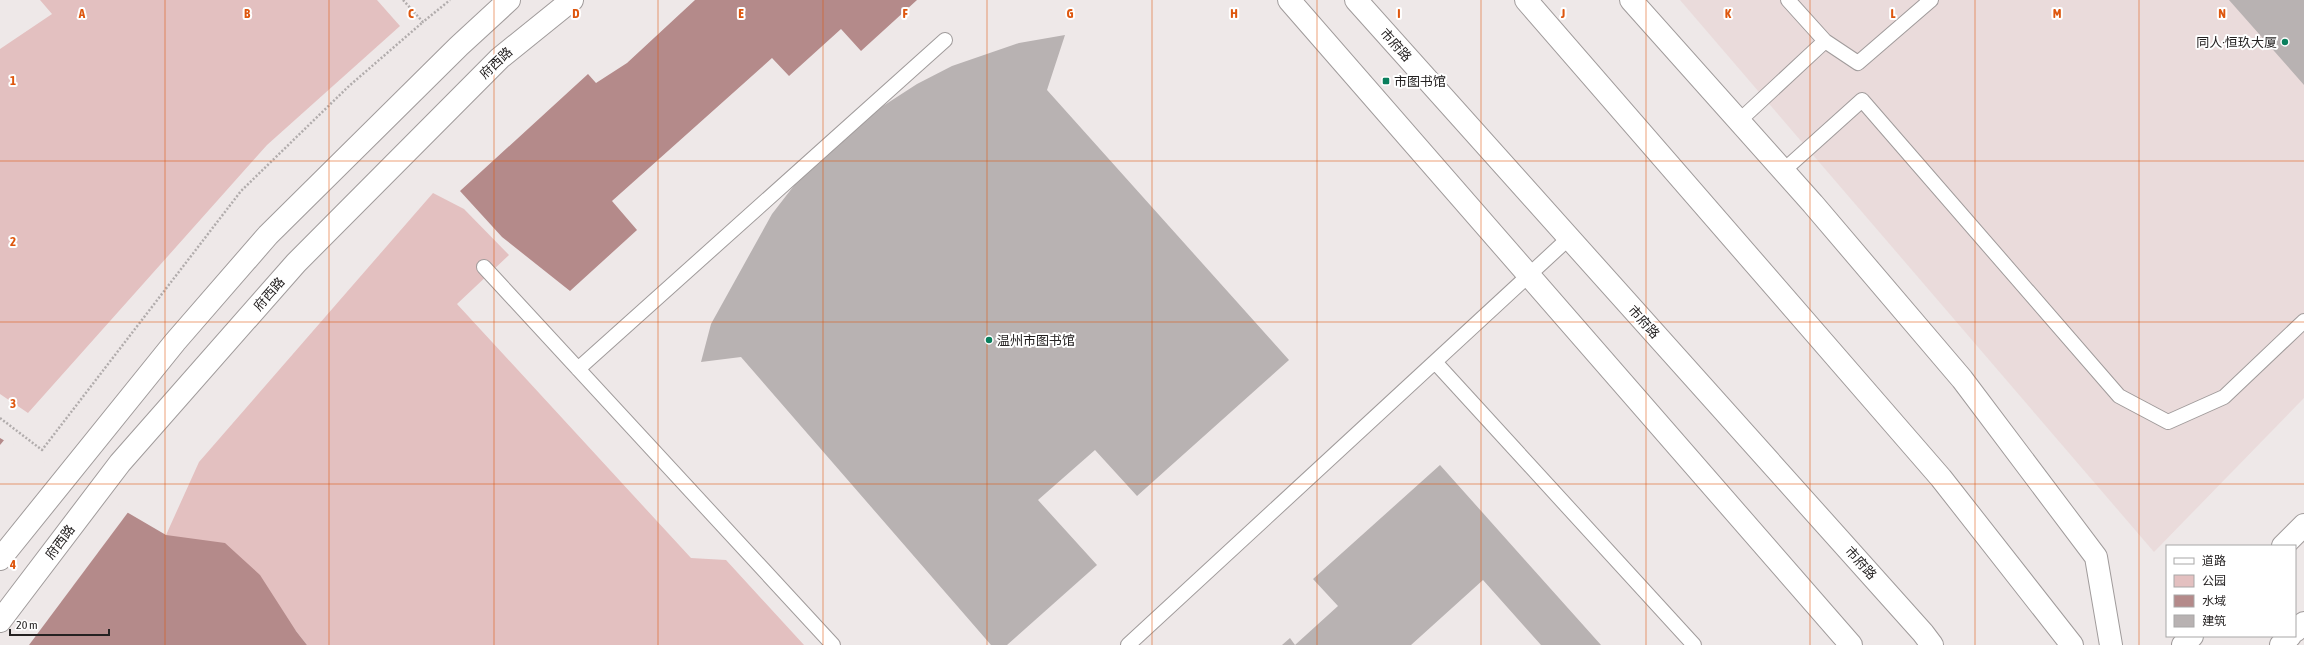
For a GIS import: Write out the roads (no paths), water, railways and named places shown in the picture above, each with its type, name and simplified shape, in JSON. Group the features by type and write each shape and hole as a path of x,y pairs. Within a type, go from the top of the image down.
{"street":[{"path":"0,559 174,342 268,235 458,46 509,0"},
{"name":"府西路","path":"0,621 120,463 296,263 500,58 572,0"},
{"path":"1289,0 1528,276 1811,597 1851,645"},
{"name":"市府路","path":"1356,0 1913,621 1932,645"},
{"path":"1526,0 1941,478 2072,645"},
{"path":"1631,0 1783,171 1962,379 2096,557 2111,645"},
{"path":"2284,545 2304,525"},
{"path":"2296,630 2304,623"},
{"path":"2183,645 2191,637"},
{"path":"2281,645 2289,637"}],"lane":[{"path":"1788,0 1825,41 1858,63 1931,0"},
{"path":"578,369 945,40"},
{"path":"1739,121 1825,41"},
{"path":"1783,171 1862,100 2119,396 2168,422 2224,397 2304,321"},
{"path":"1128,645 1569,238"},
{"path":"484,267 833,645"},
{"path":"1435,362 1694,645"}],"water":[{"path":"695,0 917,0 861,51 841,29 789,76 772,58 612,201 637,230 570,291 502,237 460,191 588,74 596,83 627,63"},
{"path":"0,438 166,535 225,543 260,575 296,631 307,645 0,645"}],"place":[{"name":"同人·恒玖大厦","path":"2285,42"},
{"name":"市图书馆","path":"1386,81"},
{"name":"温州市图书馆","path":"989,340"}]}
